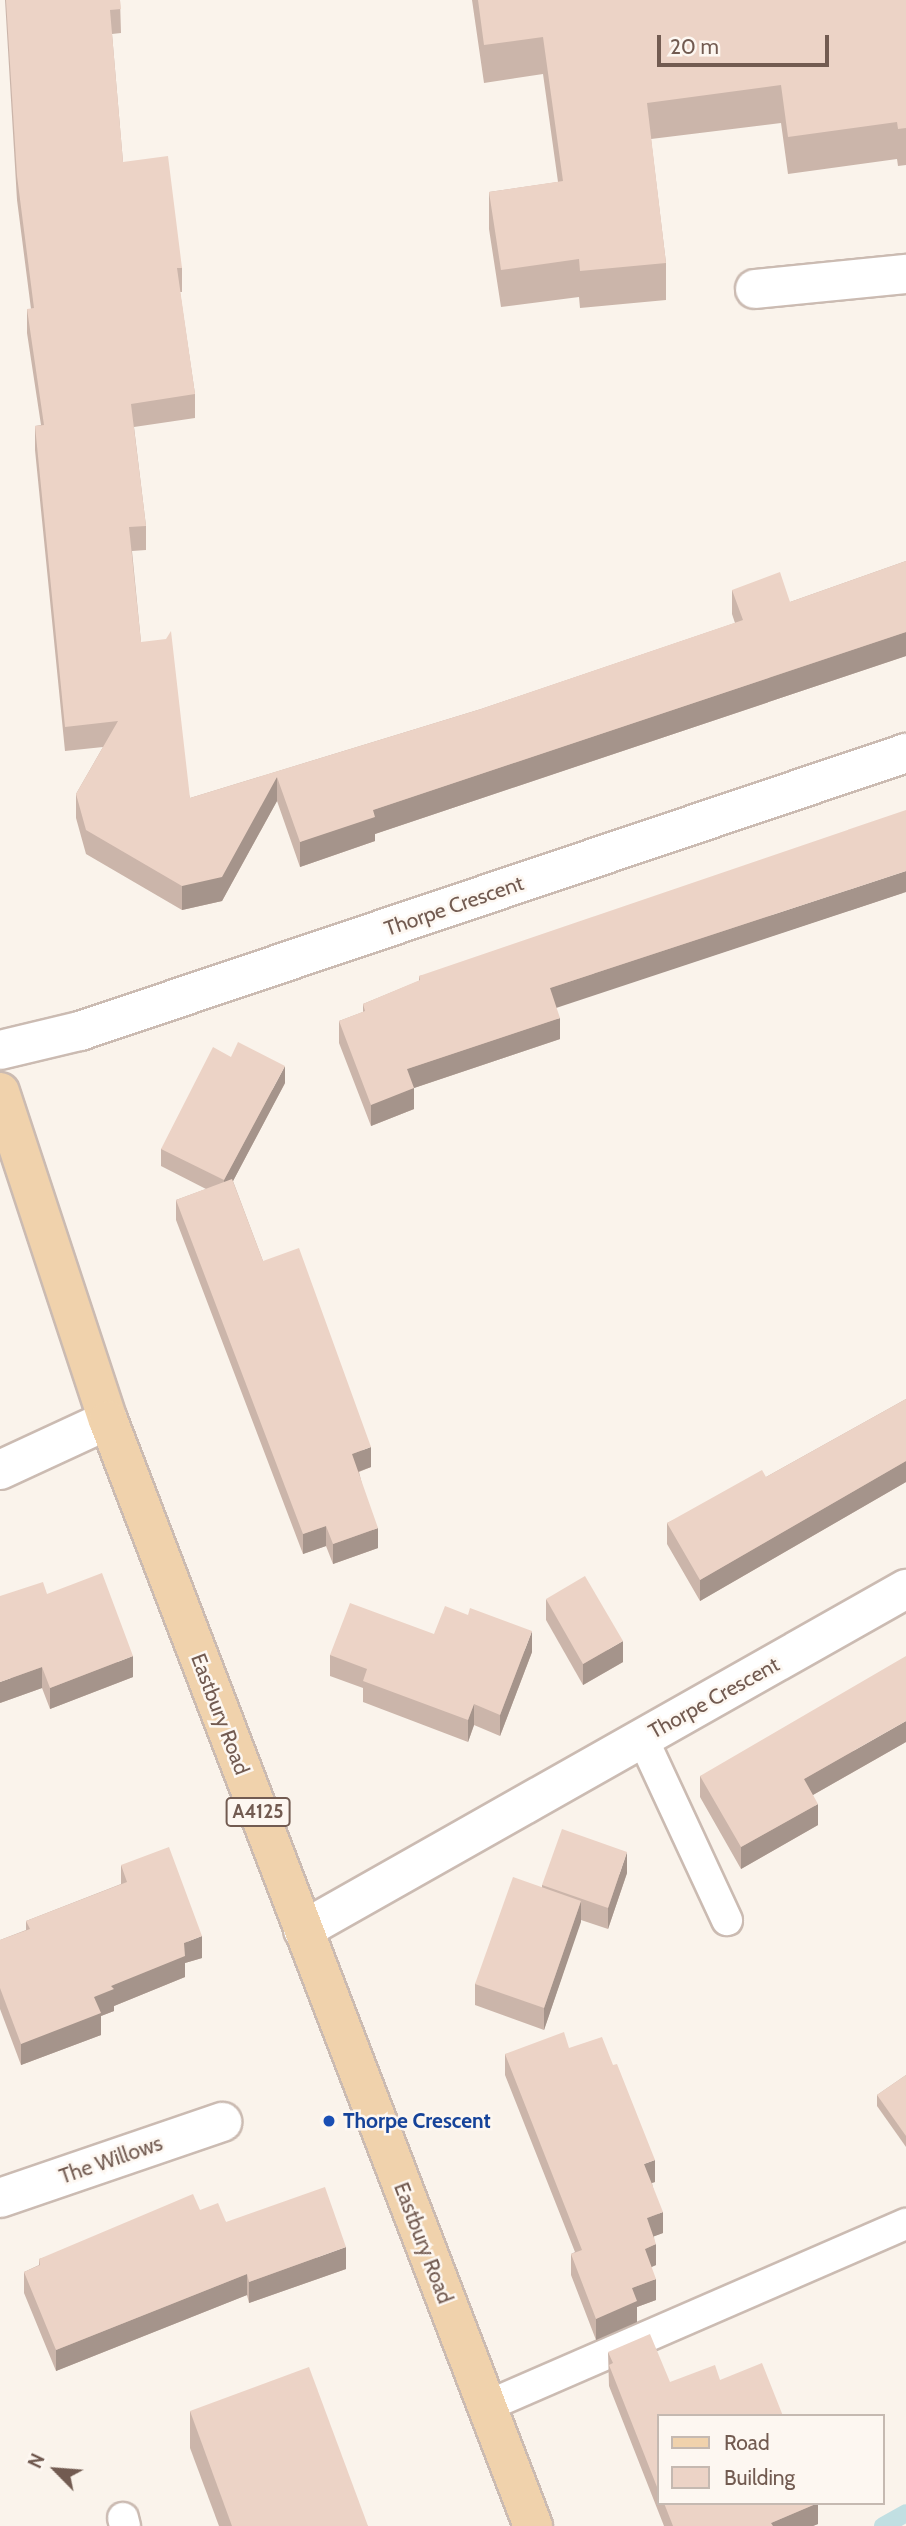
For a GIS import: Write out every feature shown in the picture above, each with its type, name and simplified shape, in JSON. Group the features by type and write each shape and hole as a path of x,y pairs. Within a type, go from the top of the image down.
{"main road":[{"name":"Eastbury Road","path":"0,1092 108,1420 533,2526"}],"street":[{"path":"755,289 906,274"},
{"name":"Thorpe Crescent","path":"0,1050 93,1027 906,753"},
{"path":"0,1470 108,1420"},
{"name":"Thorpe Crescent","path":"303,1930 906,1589"},
{"name":"The Willows","path":"0,2198 222,2122"}],"lane":[{"path":"642,1737 727,1920"},
{"path":"486,2406 906,2224"}],"building":[{"path":"6,0 120,0 121,9 110,10 123,162 168,156 182,268 177,268 195,394 131,404 146,526 129,527 141,642 166,639 171,631 190,798 481,709 743,620 732,590 780,572 790,602 906,561 906,632 373,810 375,817 300,842 277,777 222,877 182,886 86,830 76,794 118,721 65,727 35,426 44,425 27,309 34,308 17,176"},
{"path":"478,0 906,0 906,128 898,129 897,122 788,137 781,85 647,103 666,263 580,271 579,259 501,270 489,192 563,181 543,37 484,45"},
{"path":"906,810 906,871 550,988 560,1018 407,1069 414,1088 371,1105 339,1021 365,1011 363,1004 420,980 419,976"},
{"path":"238,1042 285,1066 224,1180 161,1149 213,1047 231,1057"},
{"path":"232,1179 263,1261 299,1248 371,1447 352,1454 378,1528 333,1544 326,1526 303,1534 176,1200"},
{"path":"906,1399 906,1461 700,1580 667,1523 762,1470 766,1477"},
{"path":"102,1573 133,1656 50,1688 42,1667 0,1682 0,1596 43,1582 47,1594"},
{"path":"585,1576 623,1641 583,1664 546,1599"},
{"path":"350,1603 434,1634 445,1606 468,1615 470,1608 532,1631 500,1715 474,1704 468,1720 363,1681 367,1669 330,1655"},
{"path":"906,1656 906,1721 804,1779 818,1804 741,1847 700,1776"},
{"path":"562,1829 627,1852 608,1908 542,1885"},
{"path":"169,1847 202,1936 184,1943 185,1956 111,1986 114,1989 94,1997 101,2013 21,2044 0,1988 0,1940 30,1929 26,1921 127,1882 121,1865"},
{"path":"513,1877 581,1901 544,2008 475,1984"},
{"path":"564,2032 569,2048 602,2037 613,2065 617,2064 655,2160 644,2164 663,2212 647,2218 656,2244 645,2249 656,2279 632,2288 637,2301 596,2319 571,2254 582,2250 505,2054"},
{"path":"906,2075 906,2136 877,2095"},
{"path":"325,2187 346,2247 249,2282 247,2274 56,2350 24,2272 40,2265 39,2259 193,2194 200,2210 218,2203 226,2222"},
{"path":"650,2334 670,2382 715,2365 720,2380 762,2363 782,2414 657,2414 657,2487 609,2365 613,2363 608,2352"},
{"path":"309,2367 368,2526 232,2526 190,2411"},
{"path":"665,2505 813,2505 771,2523 773,2526 673,2526"}],"waterway":[{"path":"883,2526 906,2513"}],"place":[{"name":"Thorpe Crescent","path":"329,2121"}]}
